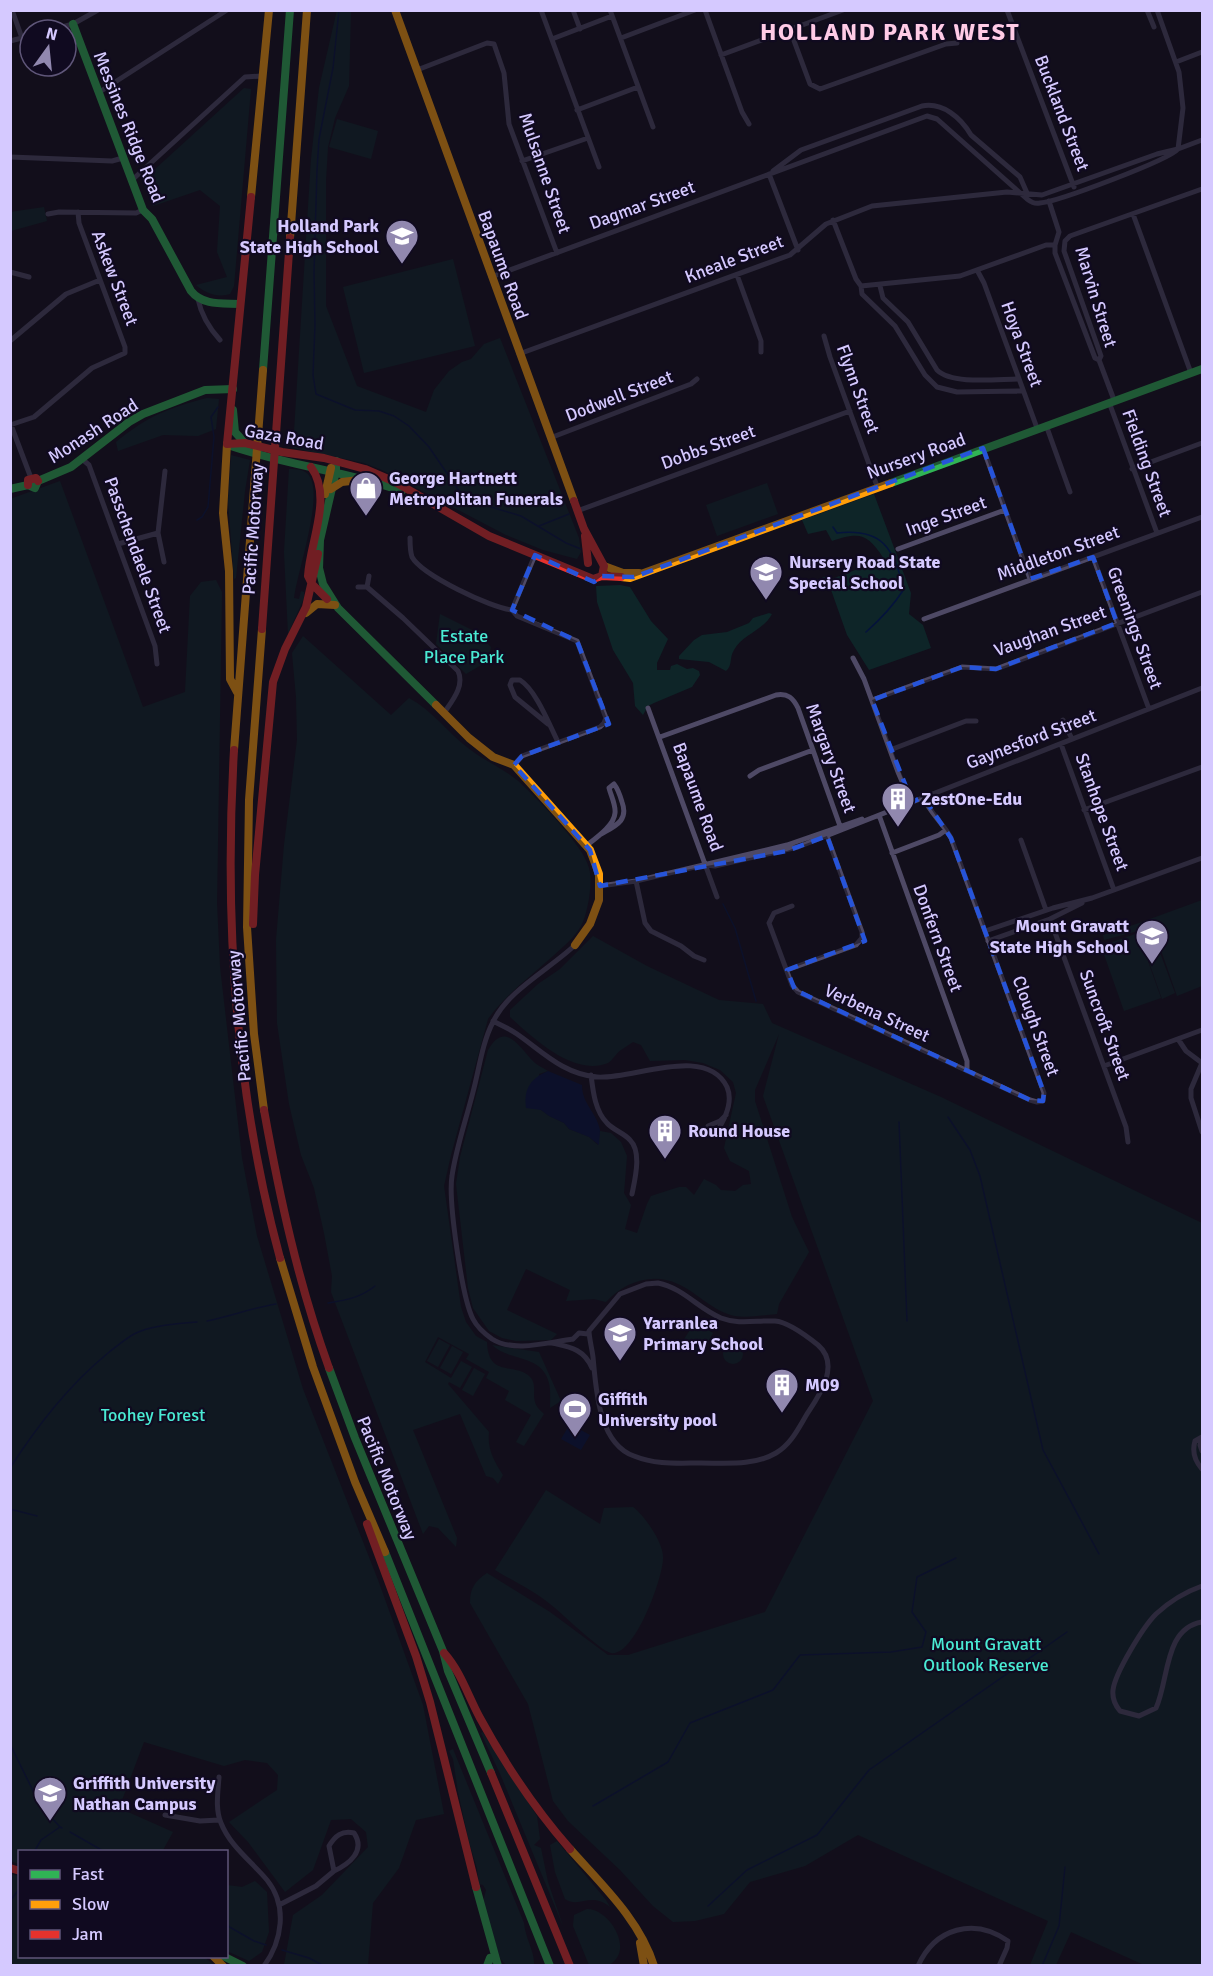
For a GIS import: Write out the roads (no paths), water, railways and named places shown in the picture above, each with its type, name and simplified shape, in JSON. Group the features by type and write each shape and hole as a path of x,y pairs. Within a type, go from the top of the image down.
{"main road":[{"path":"238,694 230,679 229,571 223,513 227,429 232,402 269,10"},
{"name":"Pacific Motorway","path":"290,10 238,694 231,819 231,917 236,1008 250,1118 265,1203 287,1287 320,1390 548,1962"},
{"name":"Pacific Motorway","path":"307,10 249,800 247,868 249,947 254,1034 264,1110 278,1187 300,1280 326,1361 355,1438 443,1651 448,1671 568,1962"},
{"name":"Bapaume Road","path":"395,10 490,277 577,511 602,564"},
{"name":"Messines Ridge Road","path":"78,36 143,210 152,219 190,291 198,299"},
{"path":"198,299 240,304"},
{"name":"Nursery Road","path":"602,576 630,578 1203,369"},
{"name":"Monash Road","path":"10,489 60,473 143,414 205,390 233,389"},
{"path":"232,402 235,429 238,438 245,443"},
{"name":"Gaza Road","path":"227,444 245,443 336,461 378,474 489,536 588,576"},
{"name":"Gaza Road","path":"227,444 251,453 369,480 428,502"},
{"path":"336,461 319,519 308,571 312,584 481,748 507,764 514,765 586,846 597,863 600,886 589,930 575,945"},
{"path":"307,465 318,476 319,519"},
{"path":"249,947 252,935 255,875 273,682 312,584 332,489 333,471"},
{"path":"332,489 348,480 369,480"},
{"name":"Bapaume Road","path":"584,529 587,564"},
{"path":"318,555 322,582 337,607"},
{"path":"593,561 602,564 602,576 596,579 588,576 585,570 587,564 593,561"},
{"name":"Gaza Road","path":"564,566 587,564"},
{"name":"Nursery Road","path":"602,564 623,573 641,573"},
{"path":"300,619 315,604 322,603 337,607"},
{"path":"365,1507 365,1519 409,1636 430,1702 488,1935 498,1965"},
{"path":"443,1651 454,1664 487,1731 516,1780 563,1840 622,1907 654,1965"},
{"path":"488,1935 490,1963"},
{"path":"639,1938 644,1965"},
{"path":"227,1958 243,1965"}],"street":[{"path":"12,10 18,27"},
{"path":"78,22 98,10"},
{"path":"98,93 227,10"},
{"path":"541,10 598,167"},
{"path":"573,10 580,29"},
{"path":"621,38 695,10"},
{"path":"705,10 742,112 749,124"},
{"path":"721,55 843,10"},
{"name":"Buckland Street","path":"1007,10 1076,192"},
{"path":"1147,10 1154,27"},
{"path":"1023,193 1032,202 1048,201 1163,160 1178,149 1183,108 1176,62 1157,10"},
{"path":"552,39 580,29 611,13 653,127"},
{"path":"790,30 810,82 815,88 820,89 946,44 957,43"},
{"name":"Mulsanne Street","path":"417,70 487,43 494,44 504,73 508,122 557,252"},
{"path":"1176,62 1203,52"},
{"path":"131,181 245,77 262,76"},
{"path":"577,110 638,87"},
{"name":"Dagmar Street","path":"769,174 801,150 922,106 933,105 946,110 1020,177 1023,193"},
{"name":"Dagmar Street","path":"490,277 931,116 1023,193"},
{"path":"522,161 588,138"},
{"path":"1023,193 1042,195 1203,140"},
{"path":"10,157 112,160 123,158"},
{"path":"769,174 798,250"},
{"path":"1191,374 1133,214 1203,189"},
{"name":"Kneale Street","path":"519,354 790,255 833,220 872,206 1007,192 1023,193"},
{"name":"Marvin Street","path":"1048,201 1059,232 1055,245 1056,256 1095,358 1100,360"},
{"path":"48,214 136,213 143,210"},
{"name":"Askew Street","path":"11,425 34,417 92,368 125,353 125,347 79,223 78,212"},
{"name":"Marvin Street","path":"1111,401 1100,360 1101,356 1064,251 1065,242 1070,236 1133,214"},
{"path":"833,220 856,279 861,286 862,296 895,326 925,375 937,387 957,392 1023,391"},
{"path":"861,286 958,277 1048,244 1055,245"},
{"name":"Hoya Street","path":"977,270 984,283 1037,428"},
{"path":"10,273 29,276"},
{"path":"737,275 761,341 761,352"},
{"path":"10,342 66,294 100,280"},
{"path":"880,286 883,298 908,322 943,375 952,378 1019,379"},
{"name":"Messines Ridge Road","path":"198,299 212,331 220,340"},
{"name":"Flynn Street","path":"824,336 877,486"},
{"name":"Dodwell Street","path":"550,438 691,384 697,379"},
{"name":"Fielding Street","path":"1111,401 1132,469 1156,533"},
{"name":"Dobbs Street","path":"577,511 850,411"},
{"path":"11,425 32,481"},
{"path":"1046,425 1070,492"},
{"path":"1132,469 1203,443"},
{"path":"983,448 1030,579"},
{"name":"Passchendaele Street","path":"82,459 88,465 118,544 155,646 157,664"},
{"path":"164,562 158,532 165,471"},
{"name":"Inge Street","path":"898,549 1005,510"},
{"name":"Middleton Street","path":"924,619 1203,517"},
{"path":"118,544 158,532"},
{"path":"410,538 410,548 416,562 449,585 500,609 512,610 517,616 577,641 606,721 602,726 522,756 514,765"},
{"path":"512,610 535,555"},
{"name":"Greenings Street","path":"1093,557 1149,709"},
{"path":"366,587 369,576"},
{"path":"358,587 366,587 403,618 458,671 461,677 460,684 444,713"},
{"name":"Vaughan Street","path":"872,699 962,668 996,669 1203,592"},
{"path":"853,658 872,699 911,802"},
{"path":"548,724 514,696 510,684 512,680 519,679 525,684 540,707 558,742"},
{"name":"Gaynesford Street","path":"600,886 636,881 791,844 879,815 1203,688"},
{"name":"Margary Street","path":"660,737 783,694 794,699 840,826"},
{"name":"Bapaume Road","path":"648,708 717,897"},
{"path":"1063,720 1072,739"},
{"path":"890,750 966,721 976,721"},
{"name":"Stanhope Street","path":"1061,744 1114,890"},
{"path":"750,776 759,770 813,750"},
{"path":"1084,810 1203,767"},
{"path":"586,846 617,825 624,814 624,806 614,785 610,785 609,789 615,814 601,834"},
{"name":"Clough Street","path":"923,797 930,811 946,830 1044,1093 1044,1099 1041,1102"},
{"name":"Donfern Street","path":"879,815 968,1061 966,1071"},
{"name":"Gaynesford Street","path":"706,865 715,866 787,851 870,818"},
{"path":"892,853 939,835 946,830"},
{"path":"787,970 856,945 862,938 862,932 827,836"},
{"path":"1021,840 1047,910"},
{"path":"985,931 1092,898 1203,858"},
{"path":"636,881 648,928 704,960"},
{"path":"988,941 1050,919 1092,898"},
{"name":"Verbena Street","path":"792,906 774,913 769,921 793,987 800,993 1030,1100 1041,1102"},
{"name":"Suncroft Street","path":"1050,919 1126,1127 1128,1142"},
{"path":"575,945 507,1002 493,1021 452,1177 451,1198 465,1293 473,1320 478,1326 492,1339 511,1344 573,1340 579,1333 588,1334"},
{"path":"493,1021 517,1034 552,1061 598,1077 670,1067 700,1068 713,1073 723,1080 729,1092 726,1115"},
{"path":"1104,1066 1203,1030"},
{"path":"1178,1039 1186,1051 1202,1063 1191,1089 1191,1098 1203,1132"},
{"path":"591,1075 600,1114 607,1124 631,1140 637,1156 632,1194"},
{"path":"658,1283 668,1285 721,1318 733,1321 777,1321 819,1346 825,1354 827,1376 823,1389 788,1444 775,1454 749,1462 687,1464 656,1462 631,1456 615,1442 604,1425 593,1372 591,1338 588,1334 591,1327 620,1294 646,1284 658,1283"},
{"path":"573,1340 593,1372"},
{"path":"549,1343 586,1351 591,1345"},
{"path":"1202,1437 1200,1445 1203,1451"},
{"path":"1202,1437 1195,1441 1194,1450 1197,1462 1203,1466"},
{"path":"1203,1586 1175,1598 1155,1614 1140,1636 1115,1680 1114,1703 1120,1711 1138,1716 1156,1708 1164,1685 1169,1657 1176,1642 1182,1632 1191,1625 1203,1622"},
{"path":"219,1777 217,1804 219,1820 249,1863 267,1880 279,1905 281,1922 279,1938 270,1965"},
{"path":"165,1815 200,1821 219,1820"},
{"path":"279,1905 316,1886 334,1871 348,1865 355,1858 357,1843 354,1833 340,1834 329,1846 334,1871"},
{"path":"918,1965 932,1943 942,1936 969,1929 984,1929 1008,1941 999,1965"},
{"path":"264,1965 272,1955"}],"water":[{"path":"548,1071 582,1085 584,1098 600,1130 599,1145 589,1137 569,1129 564,1123 541,1110 526,1108 527,1090 537,1077"},
{"name":"Giffith University pool","path":"570,1424 590,1435 581,1450 561,1439"}],"waterway":[{"path":"339,10 333,68 319,139 317,170 313,375 316,394 355,410 379,411 394,416 409,426 429,447 468,500 521,516 566,543 581,549"},
{"path":"197,520 202,517 208,507 214,437 211,417 218,407"},
{"path":"539,526 569,514"},
{"path":"833,527 837,533 853,532 876,538 890,552 900,575 904,589 887,612 866,632"},
{"path":"723,904 735,928 756,1001"},
{"path":"948,1117 970,1150 980,1176 1043,1450 1099,1554"},
{"path":"899,1122 907,1321"},
{"path":"328,1303 358,1296 375,1286"},
{"path":"207,1321 276,1304"},
{"path":"10,1468 43,1421 67,1393 108,1353 134,1334 148,1329 197,1322"},
{"path":"10,1509 37,1516"},
{"path":"593,1806 668,1762 690,1723 773,1690 800,1655 891,1652 922,1647 926,1632 912,1612 917,1577 956,1558"},
{"path":"708,1906 747,1870 817,1835 869,1770 1067,1632"},
{"path":"10,1744 40,1805 60,1827"},
{"path":"35,1850 41,1840 60,1827 62,1828"},
{"path":"70,1832 102,1850"},
{"path":"1042,1966 1059,1926 1065,1867"},
{"path":"10,1901 18,1891"},
{"path":"228,1926 266,1945"},
{"path":"282,1950 309,1958 324,1966"}],"place":[{"name":"Holland Park State High School","path":"402,265"},
{"name":"George Hartnett Metropolitan Funerals","path":"366,517"},
{"name":"Nursery Road State Special School","path":"766,601"},
{"name":"ZestOne-Edu","path":"898,828"},
{"name":"Mount Gravatt State High School","path":"1152,965"},
{"name":"Round House","path":"665,1160"},
{"name":"Yarranlea Primary School","path":"620,1362"},
{"name":"M09","path":"782,1414"},
{"name":"Giffith University pool","path":"575,1438"},
{"name":"Griffith University Nathan Campus","path":"50,1822"}],"district":[{"name":"HOLLAND PARK WEST","path":"890,32"}],"park label":[{"name":"Estate Place Park","path":"464,646"},
{"name":"Toohey Forest","path":"153,1415"},
{"name":"Mount Gravatt Outlook Reserve","path":"986,1654"}]}
